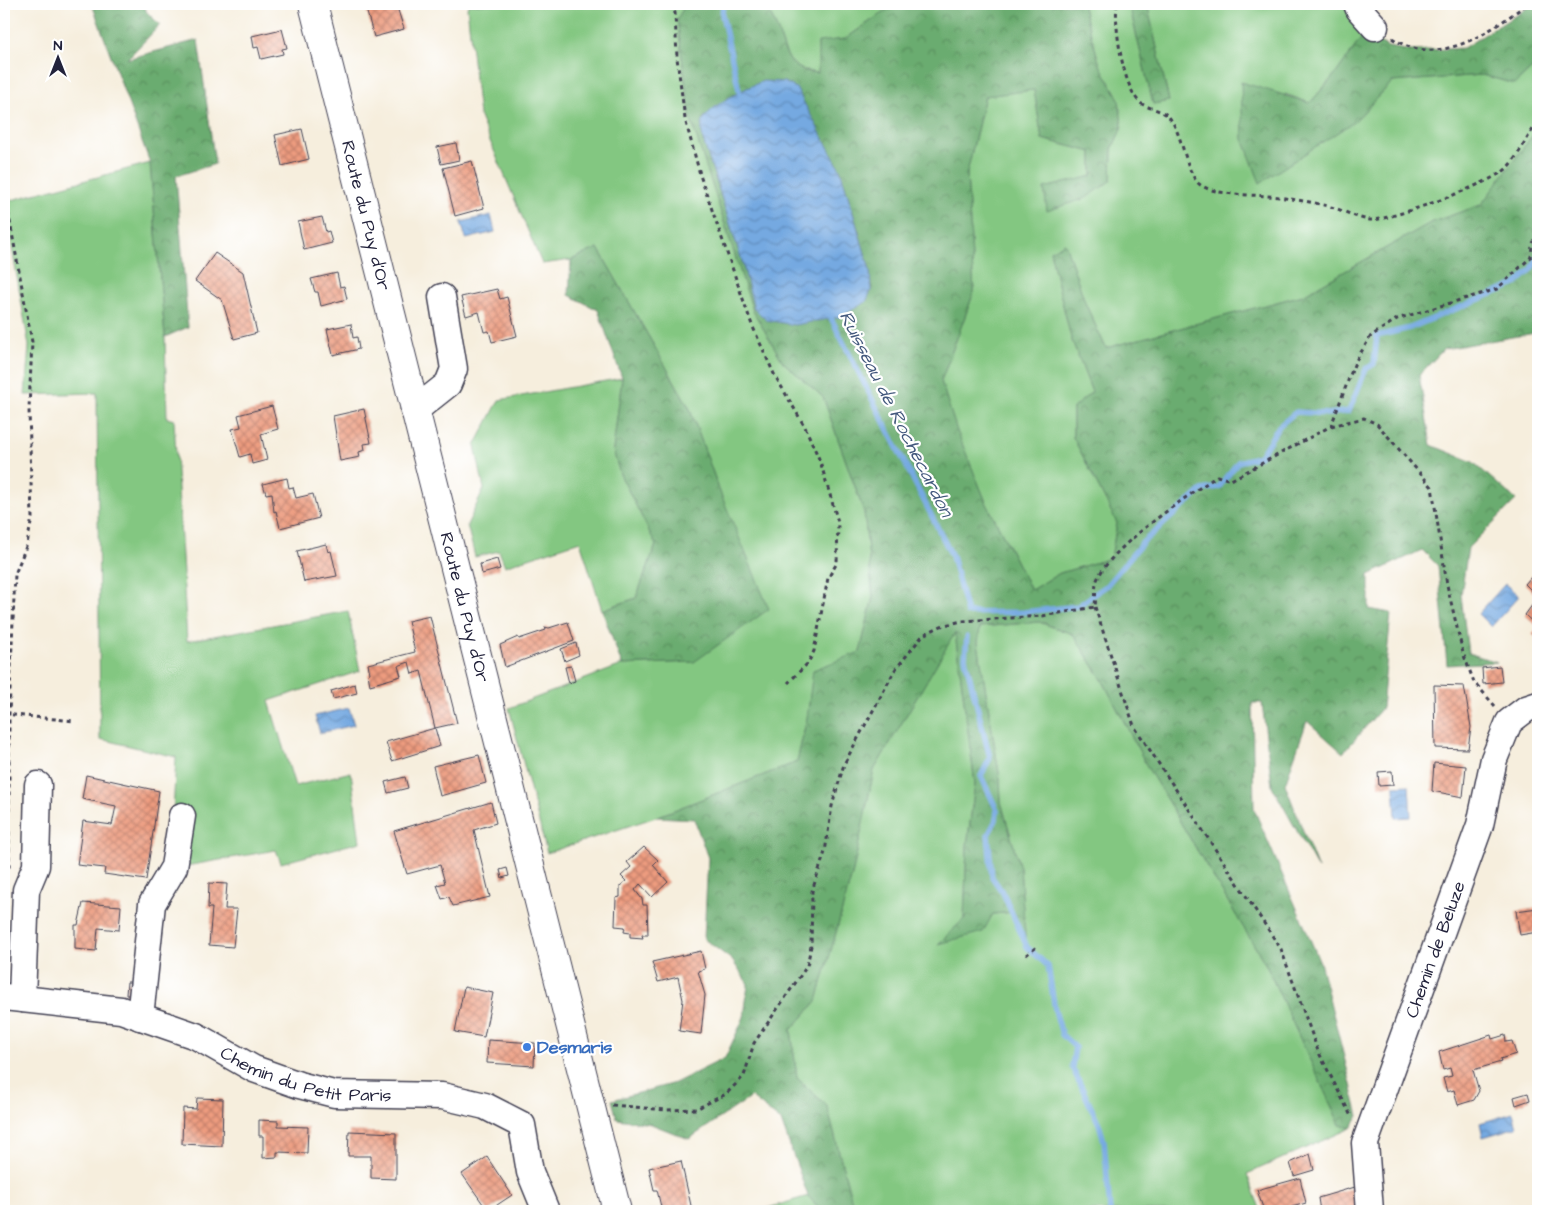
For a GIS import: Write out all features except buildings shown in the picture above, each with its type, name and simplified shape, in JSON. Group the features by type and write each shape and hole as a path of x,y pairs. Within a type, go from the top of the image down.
{"main road":[{"name":"Route du Puy d'Or","path":"312,4 616,1211"}],"street":[{"path":"1357,4 1375,27"},
{"path":"414,411 448,384 454,369 442,297"},
{"path":"1508,722 1526,709 1538,705"},
{"name":"Chemin de Beluze","path":"1370,1211 1365,1144 1480,825 1494,759 1508,722"},
{"path":"13,998 26,890 36,866 38,784"},
{"path":"140,1017 152,904 174,867 182,816"},
{"name":"Chemin du Petit Paris","path":"13,998 121,1010 196,1036 254,1068 334,1094 442,1096 485,1106 522,1125 530,1172 546,1211"}],"path":[{"path":"672,4 675,13 677,58 685,119 700,178 752,325 774,374 805,427 820,461 838,522 837,563 828,578 814,650 808,663 788,684"},
{"path":"1117,4 1115,21 1129,86 1141,103 1167,115 1177,130 1198,183 1213,191 1277,197 1321,205 1371,220 1422,206 1448,195 1468,191 1494,179 1507,169 1538,121"},
{"path":"1375,27 1402,45 1427,51 1454,48 1497,26 1528,4"},
{"path":"4,189 32,342 29,409 32,518 27,544 15,574 8,714 9,870"},
{"path":"1331,426 1355,362 1371,336 1397,319 1497,289 1531,257 1532,245 1538,234"},
{"path":"1365,1144 1318,1051 1281,949 1134,726 1095,606 1096,583 1108,564 1137,533 1217,476 1231,480 1331,426 1364,418 1377,424 1432,486 1447,585 1462,653 1474,682 1508,722"},
{"path":"590,1108 614,1104 666,1110 696,1109 726,1094 744,1076 754,1043 807,966 811,946 812,892 825,852 832,806 844,764 895,670 923,634 940,626 962,620 1042,616 1095,606"},
{"path":"4,714 75,721"},
{"path":"1026,955 1038,946"}],"green space":[{"path":"92,4 145,4 146,11 160,25 127,59 198,40 215,164 176,176 188,327 165,337 150,163"},
{"path":"471,4 686,4 677,19 690,117 753,311 783,362 823,397 864,512 873,597 860,652 807,718 797,762 656,817 547,853 509,708 622,665 694,662 720,492 689,407 598,248 571,260 542,264 479,115 467,7"},
{"path":"686,4 764,4 774,22 789,59 799,68 818,73 818,42 845,39 895,4 1082,4 1100,65 1119,99 1122,127 1112,149 1111,181 1086,198 1047,211 1044,188 1092,176 1092,152 1042,139 1034,90 985,96 967,173 974,292 941,381 957,431 986,502 1031,590 1060,573 1111,558 1117,523 1073,437 1073,408 1092,392 1071,338 1050,251 1065,243 1086,305 1106,348 1303,295 1432,222 1481,205 1538,128 1538,328 1535,333 1444,349 1419,375 1431,445 1473,462 1516,500 1468,548 1461,595 1468,653 1497,662 1447,665 1438,566 1422,550 1369,575 1369,609 1391,613 1382,708 1343,753 1307,721 1285,784 1318,869 1272,786 1262,703 1252,703 1254,809 1320,962 1359,1116 1351,1128 1340,1125 1266,965 1149,770 1103,681 1073,634 1039,622 980,627 978,643 1000,779 1001,802 1020,868 1026,946 1014,912 993,914 983,932 938,944 964,919 967,846 975,784 955,633 874,770 853,871 817,1001 791,1030 797,1078 827,1106 852,1202 839,1211 822,1211 808,1196 781,1121 751,1097 689,1139 651,1124 617,1119 612,1100 675,1083 725,1058 744,1017 748,984 732,960 704,939 708,858 694,819 656,817 797,762 807,718 813,670 860,652 873,597 864,512 823,397 783,362 753,311 690,117 677,19","holes":["704,118 840,169 870,270 871,290 754,308 742,261 703,140 702,127"]},
{"path":"764,4 895,4 845,39 818,43 819,73 800,69 790,60"},
{"path":"1082,4 1129,4 1153,104 1169,101 1147,4 1348,4 1365,33 1337,72 1310,103 1285,94 1315,145 1355,121 1392,82 1482,75 1515,84 1538,62 1538,128 1481,205 1432,222 1303,295 1106,348 1086,305 1065,244 1050,251 1071,338 1092,392 1073,408 1073,437 1117,523 1111,558 1060,573 1031,590 986,502 956,431 941,381 974,292 967,173 985,96 1034,89 1042,139 1092,152 1092,176 1111,181 1112,149 1122,127 1119,99 1100,65"},
{"path":"1129,4 1147,4 1169,101 1153,104"},
{"path":"1529,4 1538,4 1538,62 1515,84 1482,75 1392,82 1355,121 1260,183 1243,139 1241,82 1310,103 1337,72 1365,33 1388,47 1412,51 1463,48 1529,7"},
{"path":"150,163 165,337 167,418 174,420 187,641 348,611 360,671 269,701 295,786 351,772 360,842 281,863 276,850 186,866 173,813 176,757 100,739 97,393 25,395 29,346 4,202"},
{"path":"598,248 689,407 720,492 769,609 694,662 622,665 602,610 636,598 656,545 620,474 613,450 622,378 598,310 569,295 571,260"},
{"path":"622,378 613,450 620,474 656,545 636,598 602,610 580,541 505,566 499,551 475,557 467,525 484,489 475,446 499,400"},
{"path":"1039,622 1073,634 1103,681 1149,770 1266,965 1340,1124 1351,1128 1247,1174 1261,1211 840,1211 852,1202 827,1106 797,1078 791,1030 817,1001 853,871 874,770 955,632 975,784 967,846 964,919 939,944 993,914 1015,912 1025,943 1020,868 1001,802 1000,779 978,643 980,627"},
{"path":"808,1196 822,1211 758,1211"}],"water":[{"path":"763,81 784,82 796,88 840,169 870,270 871,291 866,302 840,317 794,325 766,320 754,308 742,261 703,140 702,122 710,111 724,101"},
{"path":"491,215 495,232 466,239 461,222"},
{"path":"1505,584 1519,596 1491,627 1478,614"},
{"path":"349,708 354,725 320,733 315,716"},
{"path":"1409,785 1411,817 1396,818 1394,786"},
{"path":"1513,1113 1517,1127 1483,1137 1480,1123"}],"waterway":[{"name":"Ruisseau de Rochecardon","path":"723,4 722,15 741,99"},
{"path":"829,314 952,556 967,613 1024,612 1078,606 1106,586 1143,542 1202,490 1219,487 1238,462 1260,456 1279,426 1296,412 1328,414 1349,411 1366,369 1374,364 1377,336 1410,328 1516,284 1532,269 1538,256"},
{"name":"Ruisseau de Rochecardon","path":"967,637 965,658 990,758 981,776 997,810 996,820 988,835 992,877 1003,893 1027,947 1048,966 1055,1010 1062,1035 1075,1047 1072,1067 1099,1124 1104,1141 1110,1211"}],"place":[{"name":"Desmaris","path":"527,1047"}]}
